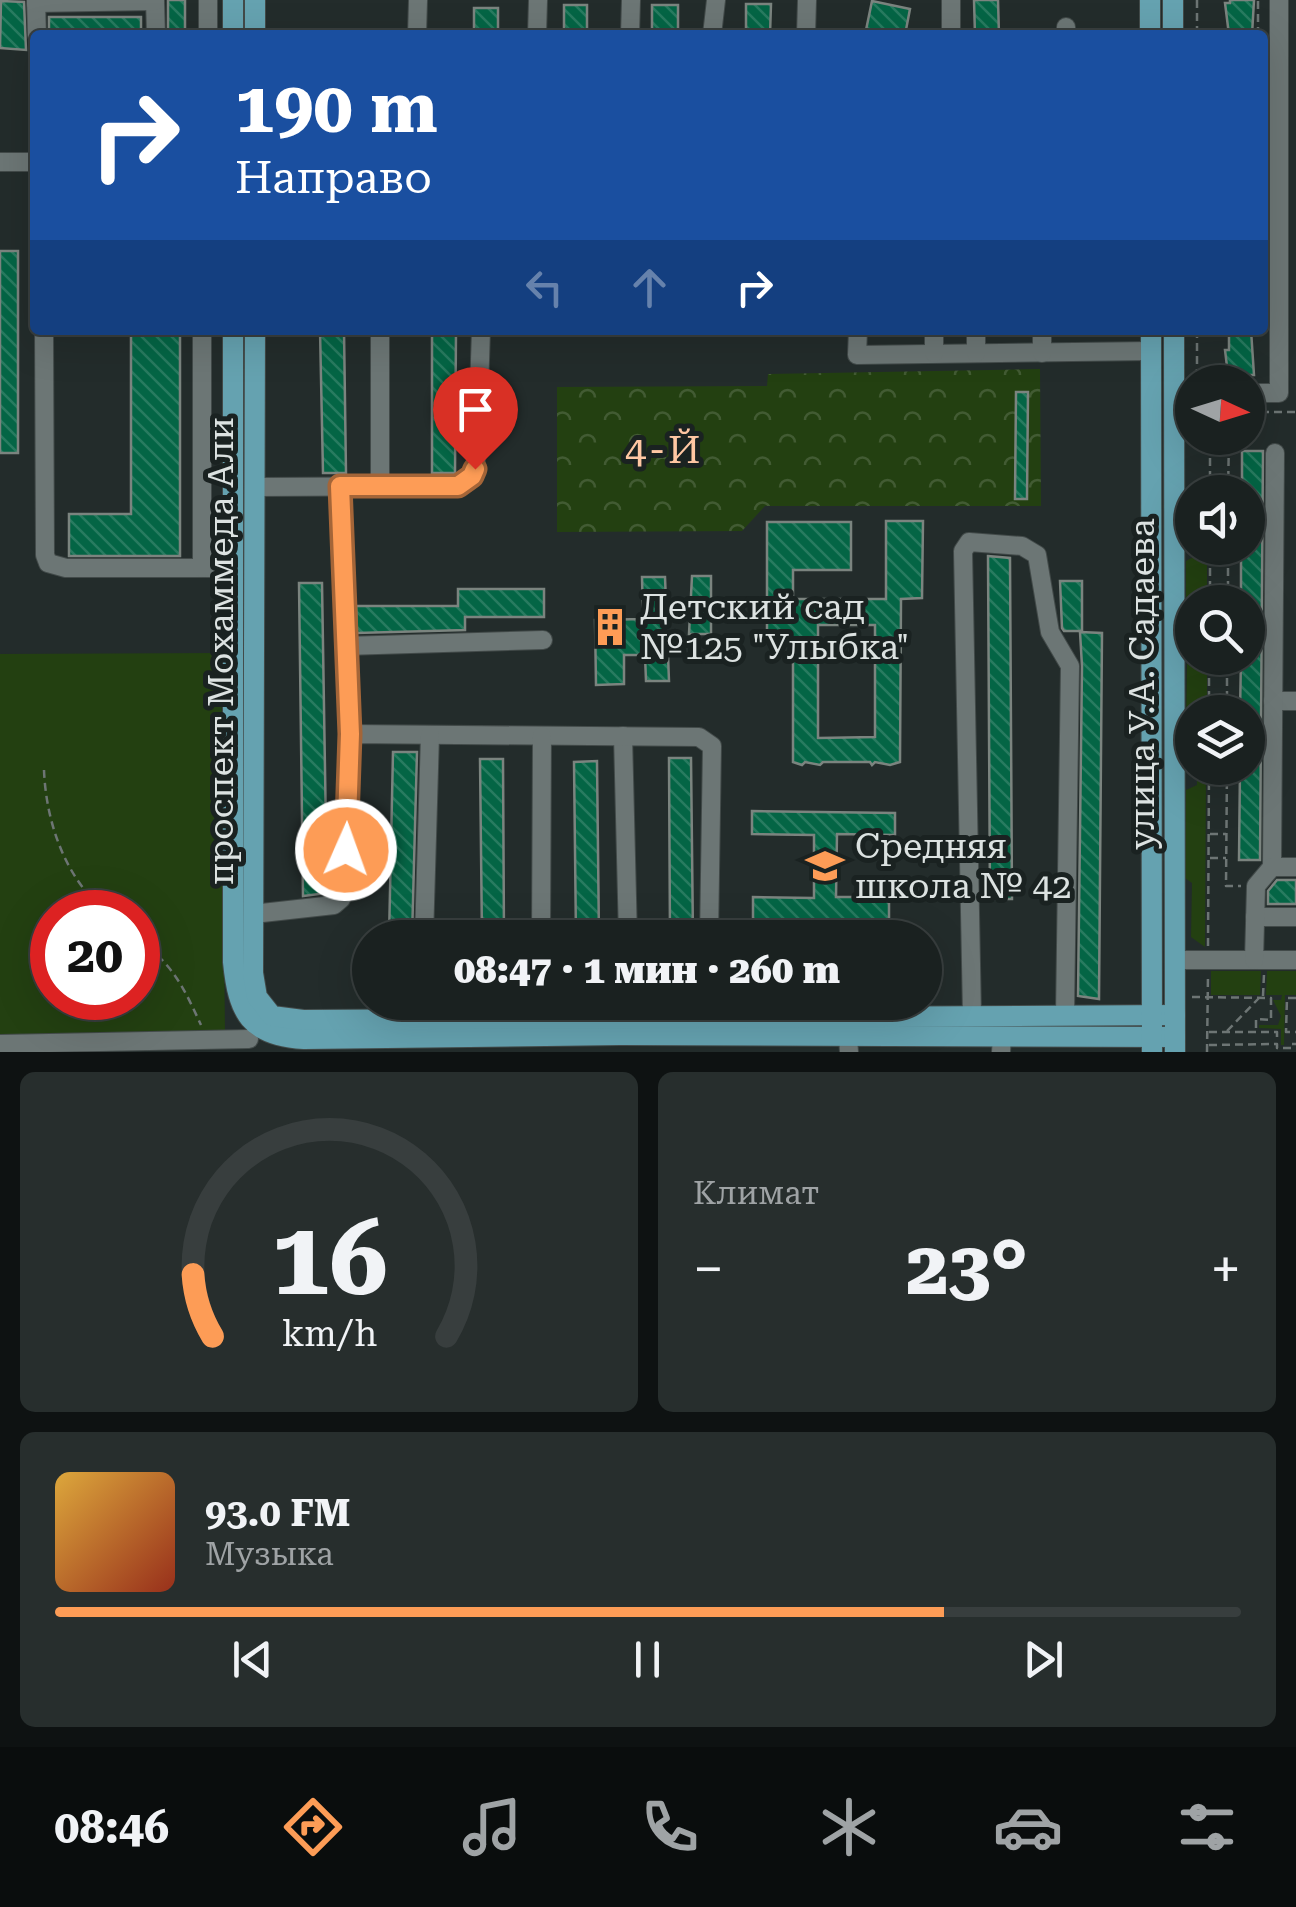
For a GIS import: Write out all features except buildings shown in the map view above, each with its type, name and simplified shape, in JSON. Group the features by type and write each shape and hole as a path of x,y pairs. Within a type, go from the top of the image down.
{"main road":[{"path":"233,0 233,30"},
{"path":"255,0 255,30"},
{"path":"1150,0 1150,30"},
{"path":"1173,0 1173,30"},
{"name":"проспект Мохаммеда Али","path":"232,335 234,962 236,993 249,1038"},
{"name":"проспект Мохаммеда Али","path":"255,335 256,998"},
{"name":"улица У.А. Садаева","path":"1175,335 1179,365"},
{"name":"улица У.А. Садаева","path":"1151,341 1152,1044"},
{"name":"улица У.А. Садаева","path":"1183,455 1184,585"},
{"name":"улица У.А. Садаева","path":"1175,1045 1183,675"},
{"path":"256,998 272,1016 491,1035 517,1044 1175,1045"},
{"path":"249,1038 262,1031 281,1038 491,1035 972,1015 1153,1015 1175,1006"}],"street":[{"path":"37,30 36,2 155,0 156,30"},
{"path":"208,0 208,30"},
{"path":"418,0 418,30"},
{"path":"537,30 538,0"},
{"path":"630,0 630,30"},
{"path":"713,30 716,0"},
{"path":"806,0 806,30"},
{"path":"951,0 951,30"},
{"path":"1265,393 1279,393 1279,0"},
{"path":"0,162 30,162"},
{"path":"44,335 44,555 48,562 66,568 232,568"},
{"path":"202,335 202,568"},
{"path":"380,335 380,486"},
{"path":"254,487 458,486 472,476 477,454 481,335"},
{"path":"858,335 857,355 1042,353 1151,341"},
{"path":"934,335 934,353"},
{"path":"976,335 976,354"},
{"path":"1042,335 1042,353"},
{"path":"1259,966 1256,886 1272,867 1275,454"},
{"path":"254,914 334,905 346,889 350,734 340,486"},
{"path":"972,1015 963,552 970,542 1022,546 1037,555 1050,632 1070,666 1065,1015"},
{"path":"345,646 543,640"},
{"path":"1273,701 1296,701"},
{"path":"350,734 699,738 712,746 709,920"},
{"path":"425,920 430,735"},
{"path":"541,920 542,736"},
{"path":"623,736 628,920"},
{"path":"1272,867 1296,867"},
{"path":"1255,917 1296,917"},
{"path":"1176,960 1259,966 1296,960"},
{"path":"0,1044 249,1038 256,998"}],"path":[{"path":"1196,0 1196,30"},
{"path":"1258,0 1258,30"},
{"path":"1197,335 1197,365"},
{"path":"1265,412 1296,412"},
{"path":"44,770 51,823 66,861 84,890"},
{"path":"1207,1052 1209,785"},
{"path":"1226,785 1226,886 1256,886"},
{"path":"1208,834 1226,834"},
{"path":"1208,858 1226,858"},
{"path":"160,956 181,982 208,1040"},
{"path":"1259,966 1261,998"},
{"path":"1175,1006 1208,997 1271,998 1271,1020 1256,1020"},
{"path":"1226,1032 1261,998"},
{"path":"1207,1032 1277,1032 1276,1048 1291,1048 1294,1032 1286,1032 1286,998 1296,998"},
{"path":"1247,1010 1256,1020 1256,1032"},
{"path":"1286,1015 1296,1015"},
{"path":"1207,1044 1276,1044"}],"green space":[{"path":"1040,369 1041,506 765,506 742,531 557,532 557,387 767,386 768,374"},
{"path":"1186,565 1207,565 1207,585 1186,585"},
{"path":"221,653 225,1034 0,1038 0,654"},
{"path":"1187,675 1207,675 1207,695 1186,695"},
{"path":"1206,785 1205,947 1191,937 1192,883 1185,878 1186,790"},
{"path":"1211,971 1261,971 1260,995 1211,995"},
{"path":"1267,971 1296,971 1296,995 1285,995 1284,1045 1281,1029 1259,1028 1278,1025 1281,1016 1273,1000 1281,1000 1282,995 1266,995"}],"place":[{"name":"Детский сад №125 \"Улыбка\"","path":"610,627"},
{"name":"Средняя школа № 42","path":"825,866"}],"district":[{"name":"4-Й","path":"664,450"}],"route":[{"path":"346,850 350,734 340,486 458,486 475,469"}]}
